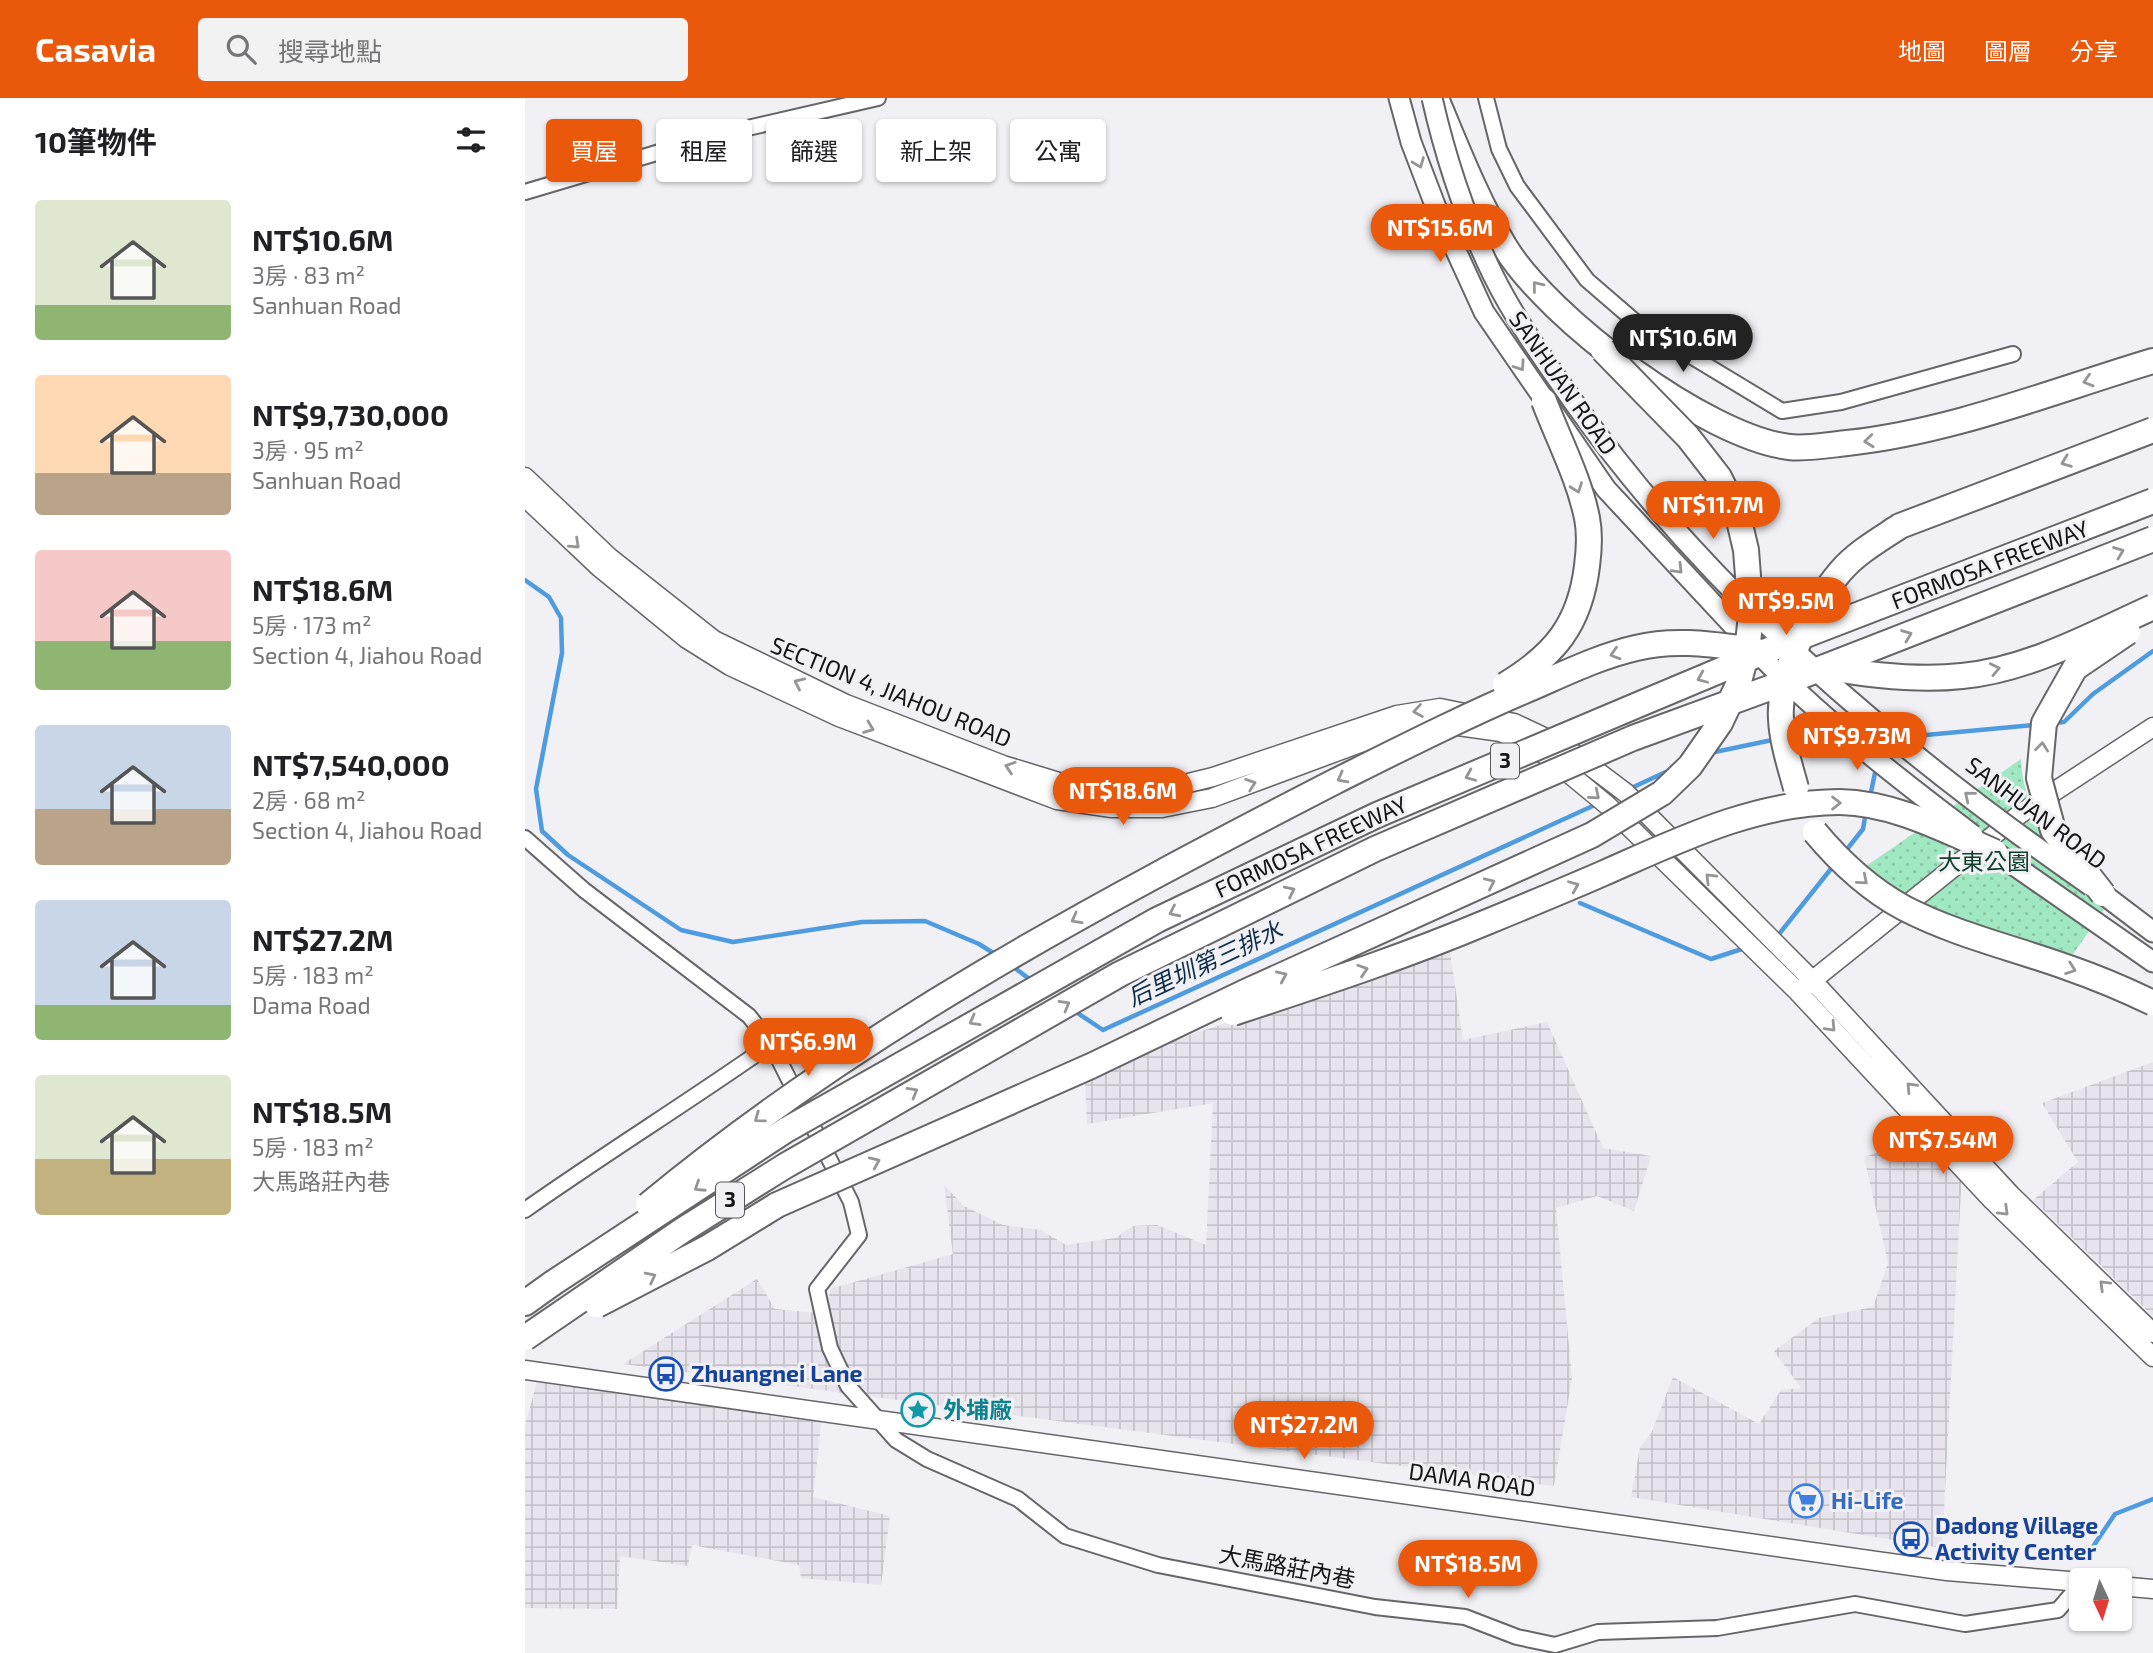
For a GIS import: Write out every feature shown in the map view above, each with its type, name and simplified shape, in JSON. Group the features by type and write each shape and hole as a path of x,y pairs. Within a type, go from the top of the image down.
{"highway":[{"path":"525,1340 707,1248 777,1205 1091,1066 1243,993 1429,912 1592,835 1662,793 1690,766 1720,723 1738,685 1747,652 1751,615 1747,550 1738,516 1719,477 1688,437 1604,350 1545,296 1506,248 1434,98"},
{"path":"1604,350 1716,422 1748,436 1790,447 1897,438 2153,361"},
{"path":"553,1283 706,1156 814,1079 1056,930 1423,735 1533,668 1568,631 1583,597 1588,553 1588,518 1544,401"},
{"path":"2153,430 1900,526 1862,551 1839,572 1795,649 1782,691 1781,720 1796,788 1815,832 1869,885 1904,908 1952,929 2071,968 2153,1003"},
{"name":"FORMOSA FREEWAY","path":"525,1303 786,1130 1157,920 1377,815 1790,641 2153,501"},
{"name":"FORMOSA FREEWAY","path":"525,1340 683,1230 785,1166 1120,974 1217,926 1375,849 1633,738 1794,679 2153,538"},
{"path":"1806,663 1857,673 1963,676 2013,665 2153,607"},
{"path":"2103,894 2053,830 2039,778 2044,723 2075,668 2153,617"},
{"path":"1423,735 1590,662 1637,647 1686,641 1755,650"},
{"path":"1091,1066 1230,1014 1379,965 1542,900 1695,832 1768,811 1803,804 1842,802 1884,807 1995,852"}],"main road":[{"name":"SANHUAN ROAD","path":"1399,98 1411,142 1435,205 1483,312 1607,489 1755,650 1815,709 1878,763 1995,852 2153,962"},
{"name":"SANHUAN ROAD","path":"1434,98 1448,166 1494,276 1526,334 1640,490 1806,663 2015,833 2153,932"},
{"path":"1755,650 1806,663"}],"street":[{"path":"525,192 717,135 878,98"},
{"path":"1486,98 1499,149 1517,186 1587,280 1638,324 1782,411 1841,402 2013,354"},
{"name":"SECTION 4, JIAHOU ROAD","path":"525,477 609,557 714,640 846,704 1003,765 1059,782 1117,792 1168,788 1213,777 1397,715 1440,708 1514,723 1565,747 1626,793 1758,926 1774,955"},
{"name":"SECTION 4, JIAHOU ROAD","path":"525,497 599,567 687,639 730,666 839,717 1058,800 1112,808 1162,808 1212,798 1387,733 1444,724 1501,732 1549,757 1597,797 1746,941 1774,955"},
{"path":"1805,986 2020,814 2153,727"},
{"path":"525,838 584,890 749,1016 771,1044 681,1106 611,1149 525,1210"},
{"path":"1774,955 2011,1195 2153,1333"},
{"path":"1805,986 1992,1200 2153,1357"},
{"name":"大馬路莊內巷","path":"771,1044 851,1202 859,1235 817,1289 834,1358 848,1387 896,1440 927,1459 1018,1499 1065,1536 1158,1566 1375,1607 1465,1617 1517,1637 1555,1645 1598,1632 1717,1628 1855,1604 1965,1624 2058,1610 2069,1597"},
{"name":"DAMA ROAD","path":"525,1370 1947,1571 2069,1581"},
{"path":"2132,1587 2153,1589"}],"shaded area":[{"path":"1450,951 1463,1040 1547,1022 1603,1148 1651,1156 1634,1211 1597,1196 1556,1208 1572,1378 1554,1486 623,1364 757,1279 775,1309 827,1314 830,1289 953,1254 944,1185 964,1206 1003,1225 1041,1230 1066,1245 1115,1238 1133,1226 1157,1225 1206,1245 1213,1103 1087,1124 1085,1079 1180,1038"},
{"path":"2153,1062 2153,1316 2033,1200 2078,1162 2042,1103"},
{"path":"1927,1136 1962,1171 1942,1548 1631,1497 1640,1447 1651,1434 1673,1377 1759,1424 1781,1390 1801,1388 1774,1351 1819,1318 1873,1307 1888,1263 1864,1157"},
{"path":"538,1379 822,1417 813,1497 890,1516 881,1585 801,1578 799,1565 692,1545 688,1566 620,1556 617,1609 525,1608 525,1425"}],"green space":[{"name":"大東公園","path":"2021,759 2024,781 2038,822 2049,841 2104,910 2073,954 1951,918 1862,869"}],"waterway":[{"name":"后里圳第三排水","path":"525,580 549,597 561,618 562,653 536,789 542,831 568,855 681,930 733,942 862,922 925,921 979,944 998,956"},
{"name":"后里圳第三排水","path":"2054,723 2064,722 2093,694 2153,651"},
{"name":"后里圳第三排水","path":"1904,737 2034,725"},
{"name":"后里圳第三排水","path":"1792,737 1843,742"},
{"name":"后里圳第三排水","path":"1710,753 1777,739"},
{"path":"1879,756 1882,739"},
{"name":"后里圳第三排水","path":"1865,741 1885,739"},
{"path":"1870,797 1876,768"},
{"name":"后里圳第三排水","path":"1627,790 1670,770"},
{"name":"后里圳第三排水","path":"1073,1010 1103,1030 1597,804"},
{"path":"1844,853 1863,829 1866,812"},
{"path":"1776,938 1834,865"},
{"path":"1580,903 1711,959 1745,948"},
{"name":"后里圳第三排水","path":"1011,965 1032,981"},
{"path":"2086,1557 2115,1514 2153,1499"}],"place":[{"name":"Zhuangnei Lane","path":"666,1374"},
{"name":"外埔廠","path":"918,1410"},
{"name":"Hi-Life","path":"1806,1501"},
{"name":"Dadong Village Activity Center","path":"1911,1539"}]}
